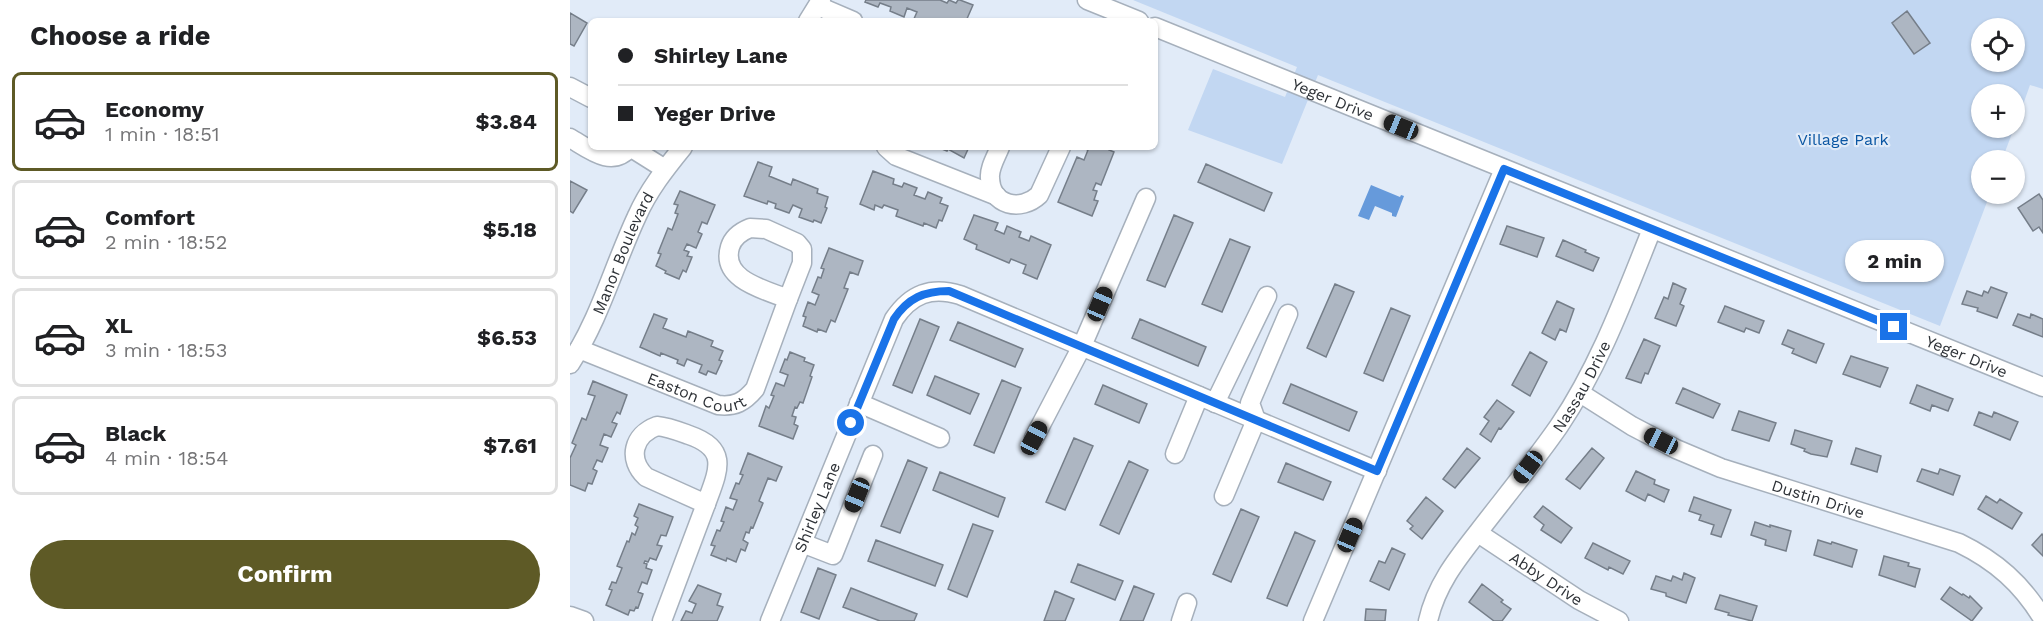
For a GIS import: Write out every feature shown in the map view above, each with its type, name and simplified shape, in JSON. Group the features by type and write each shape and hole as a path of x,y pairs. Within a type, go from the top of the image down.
{"street":[{"path":"1093,1 1132,18"},
{"path":"816,9 844,18"},
{"name":"Yeger Drive","path":"1158,28 2043,387"},
{"path":"570,87 588,96"},
{"path":"570,138 588,147"},
{"path":"593,150 608,158 617,157 628,150"},
{"path":"635,150 665,169"},
{"name":"Manor Boulevard","path":"574,354 590,330 637,215 665,169 681,150"},
{"path":"889,150 896,156 997,196"},
{"path":"999,150 990,177 991,187 1004,202 1013,205 1023,205 1032,201 1040,193 1060,150"},
{"path":"1313,621 1504,169"},
{"path":"1034,438 1082,346 1146,198"},
{"name":"Easton Court","path":"574,354 718,405 729,406 747,399 755,389 802,263 802,249 797,243 766,229 750,228 741,232 730,245 728,255 734,273 742,279 788,299"},
{"name":"Nassau Drive","path":"1428,621 1438,588 1558,428 1580,393 1604,346 1653,229"},
{"name":"Shirley Lane","path":"770,621 894,319 902,307 923,294 935,291 949,291 960,295 1377,471"},
{"path":"1175,454 1267,296"},
{"path":"1224,496 1256,420 1250,403 1288,314"},
{"name":"Dustin Drive","path":"1580,393 1632,426 1676,449 1721,468 1959,543 1979,553 2015,581 2032,600 2043,619"},
{"path":"859,403 940,438"},
{"path":"662,621 706,504 718,470 718,461 715,451 709,444 666,426 657,426 642,435 636,442 634,452 635,462 640,471 646,477 706,504"},
{"path":"802,543 833,555 873,455"},
{"name":"Abby Drive","path":"1478,533 1579,600 1619,621"},
{"path":"1181,621 1187,603"},
{"path":"570,616 584,621"}],"green space":[{"name":"Village Park","path":"1133,0 2043,0 2043,89 2030,85 2025,99 2025,84 1971,84 1971,138 2010,138 2006,150 1971,150 1971,204 1986,204 1940,326 1318,75 1282,164 1188,130 1213,69 1285,97 1297,67"}],"water":[{"path":"1371,185 1400,197 1404,196 1396,217 1375,206 1369,220 1358,216"}],"building":[{"path":"866,0 940,0 947,3 949,0 956,3 960,0 973,5 967,18 914,18 917,12 907,8 904,17 890,11 891,7 880,3 878,7 865,2"},
{"path":"1907,11 1930,43 1914,54 1892,23"},
{"path":"570,13 587,23 574,46 570,44"},
{"path":"950,150 968,150 964,158"},
{"path":"1088,150 1114,152 1101,185 1096,183 1093,190 1097,191 1094,200 1098,201 1092,216 1058,202 1077,157 1084,160"},
{"path":"758,162 772,167 769,176 791,185 793,179 818,189 817,193 828,197 825,207 827,208 821,223 799,217 802,209 793,205 789,213 775,208 776,204 768,201 767,204 744,196"},
{"path":"1206,164 1272,193 1264,211 1198,182"},
{"path":"873,171 894,179 893,184 902,187 904,183 917,188 914,195 925,199 928,192 942,198 940,203 948,206 942,221 939,220 936,228 924,223 923,226 896,216 898,210 884,205 882,208 875,205 874,210 860,204"},
{"path":"570,181 587,190 573,213 570,211"},
{"path":"680,191 715,205 707,224 702,222 698,232 702,234 696,248 687,244 684,250 689,252 687,256 692,257 686,272 683,270 679,279 656,266 661,254 658,253 668,228 672,230 678,214 675,213 678,205 674,204"},
{"path":"2039,194 2043,200 2043,233 2039,227 2033,231 2018,208"},
{"path":"974,215 998,223 995,230 1004,234 1007,226 1021,232 1019,237 1029,241 1031,236 1051,245 1037,279 1023,273 1026,265 1011,259 1009,263 976,249 977,245 964,239"},
{"path":"1174,215 1193,223 1165,287 1147,280"},
{"path":"1507,226 1544,238 1537,257 1500,244"},
{"path":"1230,239 1250,247 1222,312 1202,304"},
{"path":"1563,240 1599,258 1593,271 1556,256"},
{"path":"829,248 863,261 858,275 850,272 844,288 848,289 835,322 831,320 826,332 818,329 817,332 803,326 806,317 803,316 808,302 815,305 819,295 812,292 818,277 821,278 824,269 821,268"},
{"path":"1673,283 1686,289 1680,304 1684,306 1676,326 1655,318 1664,297 1668,299"},
{"path":"1335,284 1354,292 1326,357 1307,348"},
{"path":"1991,287 2007,293 1997,318 1977,311 1978,308 1962,304 1967,291 1982,296 1984,291 1988,293"},
{"path":"1557,301 1574,309 1566,332 1560,329 1555,340 1542,333"},
{"path":"1725,306 1764,321 1759,333 1746,328 1744,332 1718,322"},
{"path":"1391,308 1410,316 1383,381 1364,373"},
{"path":"654,314 667,319 663,328 686,337 688,331 713,341 711,346 723,351 719,360 722,361 716,374 708,371 706,375 699,372 702,365 687,359 684,366 677,363 678,360 661,353 660,356 640,347"},
{"path":"2018,314 2030,318 2031,314 2043,319 2043,337 2013,325"},
{"path":"920,319 939,327 912,393 893,385"},
{"path":"1140,319 1206,347 1198,366 1132,338"},
{"path":"958,322 1023,349 1015,367 950,340"},
{"path":"1788,330 1824,344 1816,363 1792,353 1794,349 1782,344"},
{"path":"1644,339 1660,346 1648,374 1645,373 1641,383 1626,378"},
{"path":"790,352 805,358 804,361 814,365 803,403 800,402 797,408 795,407 792,416 796,417 794,424 798,426 793,439 759,426 766,406 769,408 774,396 771,395 776,383 784,386 788,375 780,372"},
{"path":"1530,352 1547,362 1530,396 1512,385"},
{"path":"1851,356 1888,368 1880,387 1843,374"},
{"path":"935,376 979,394 970,414 927,395"},
{"path":"1002,380 1021,388 994,453 974,445"},
{"path":"593,381 627,395 620,414 617,412 612,422 617,424 611,437 604,434 600,445 608,448 602,462 597,460 593,469 597,471 592,484 588,483 585,491 570,485 570,458 576,445 572,443 582,418 586,420 595,396 588,394"},
{"path":"1291,384 1357,412 1349,431 1283,403"},
{"path":"1103,385 1147,404 1139,423 1095,404"},
{"path":"1917,385 1953,399 1948,411 1932,405 1930,411 1910,403"},
{"path":"1683,388 1720,404 1713,418 1676,403"},
{"path":"1497,400 1514,412 1501,429 1499,428 1491,442 1480,434 1489,421 1484,417"},
{"path":"1739,411 1776,423 1769,441 1732,430"},
{"path":"1979,412 1992,417 1994,412 2018,422 2010,440 1974,425"},
{"path":"1795,430 1832,441 1827,457 1811,454 1791,444"},
{"path":"1074,438 1093,446 1065,510 1046,502"},
{"path":"1467,448 1480,458 1455,488 1443,479"},
{"path":"1592,448 1604,458 1580,489 1566,479"},
{"path":"1856,448 1881,456 1877,472 1851,464"},
{"path":"748,453 782,467 776,481 768,478 759,501 763,503 753,528 751,527 749,533 746,532 743,540 748,543 745,551 741,549 736,562 727,558 726,561 711,555 715,546 711,545 717,530 720,531 724,522 721,521 726,507 733,510 737,500 730,498 736,483 739,484 743,475 740,474"},
{"path":"908,460 927,468 900,533 881,526"},
{"path":"1129,461 1148,470 1119,534 1100,525"},
{"path":"1286,463 1331,482 1323,500 1278,482"},
{"path":"1922,469 1938,474 1940,469 1960,476 1953,495 1917,481"},
{"path":"1636,471 1655,480 1654,484 1669,490 1664,502 1648,494 1645,501 1626,491"},
{"path":"940,472 1005,498 998,517 933,490"},
{"path":"1986,496 1997,503 2000,499 2022,513 2012,529 1978,509"},
{"path":"1426,497 1443,511 1422,539 1410,529 1413,526 1407,521"},
{"path":"1694,497 1731,510 1721,537 1711,534 1714,525 1699,520 1701,515 1689,511"},
{"path":"639,504 673,517 666,536 661,535 657,545 662,546 656,560 650,558 644,563 647,564 646,568 652,570 647,584 642,582 638,592 643,594 638,608 636,607 634,611 630,610 628,615 606,605 612,590 609,589 612,582 616,583 622,568 617,566 627,541 629,542 632,533 635,535 638,527 635,525 638,518 634,516"},
{"path":"1543,506 1572,528 1561,543 1541,530 1544,525 1534,517"},
{"path":"1241,509 1259,517 1231,582 1213,574"},
{"path":"1755,522 1791,531 1786,551 1765,545 1766,540 1751,535"},
{"path":"973,524 993,531 967,597 948,589"},
{"path":"1295,532 1315,541 1287,606 1267,598"},
{"path":"2042,534 2043,536 2043,556 2032,545"},
{"path":"876,540 943,565 935,586 868,561"},
{"path":"1818,540 1857,550 1852,567 1814,555"},
{"path":"1593,543 1630,561 1623,574 1609,567 1608,570 1585,558"},
{"path":"1392,548 1405,554 1389,590 1370,581 1379,561 1385,563"},
{"path":"1884,556 1909,563 1908,566 1920,569 1915,587 1879,575"},
{"path":"1078,564 1123,581 1115,600 1071,582"},
{"path":"818,568 836,575 819,619 801,612"},
{"path":"1684,573 1695,578 1686,603 1666,596 1666,593 1651,589 1656,576 1671,581 1673,576 1682,580"},
{"path":"1482,584 1511,609 1502,621 1494,621 1469,602"},
{"path":"698,585 721,594 717,605 723,607 717,621 681,621 686,611 692,613 696,604 689,601"},
{"path":"1134,586 1154,594 1143,621 1120,621"},
{"path":"1950,587 1962,595 1969,598 1970,596 1982,608 1972,621 1941,599"},
{"path":"851,588 917,614 914,621 880,621 843,607"},
{"path":"1055,591 1074,599 1065,621 1044,621"},
{"path":"1720,595 1757,606 1752,621 1715,609"},
{"path":"1366,609 1386,610 1385,621 1365,621"}],"route":[{"path":"851,423 894,319 902,307 923,294 949,291 1377,471 1504,169 1894,327"}]}
